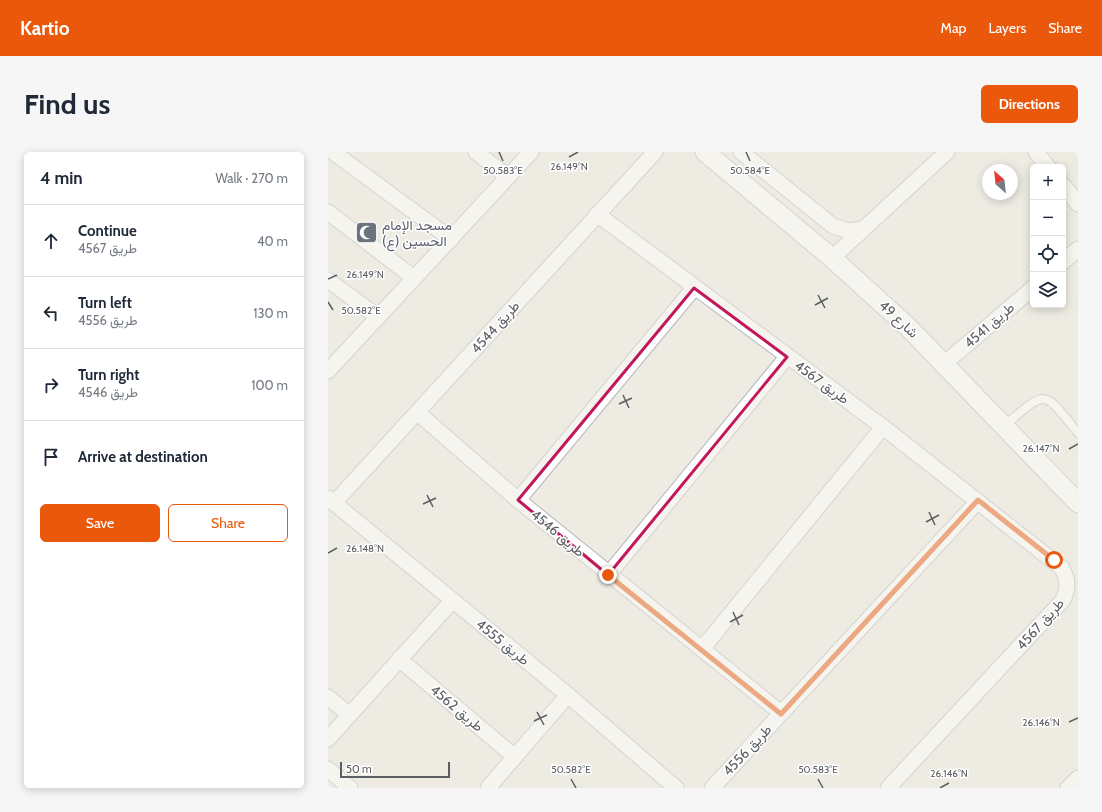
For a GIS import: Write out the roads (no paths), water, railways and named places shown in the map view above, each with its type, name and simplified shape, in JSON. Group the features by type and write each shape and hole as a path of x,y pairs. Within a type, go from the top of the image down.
{"street":[{"path":"333,152 451,239"},
{"path":"476,152 508,177"},
{"path":"331,363 378,317 531,152"},
{"name":"طريق 4544","path":"331,500 418,412 597,214 656,152"},
{"name":"شارع 49","path":"705,152 832,258 908,327 945,363 1078,503"},
{"path":"742,152 833,226 849,231 862,230"},
{"path":"832,258 947,152"},
{"path":"1036,152 1046,164"},
{"path":"1066,189 1078,204"},
{"path":"328,212 414,278"},
{"name":"طريق 4567","path":"597,214 978,500 1062,568 1068,579 1068,590 1063,600 888,788"},
{"path":"1066,259 1078,249"},
{"path":"328,280 378,317"},
{"path":"518,500 694,288"},
{"name":"طريق 4541","path":"945,363 1030,291"},
{"name":"طريق 4567","path":"608,575 787,356"},
{"name":"طريق 4546","path":"418,412 518,500 608,575 781,714"},
{"path":"702,649 883,428"},
{"name":"طريق 4555","path":"331,500 568,695 674,787"},
{"name":"طريق 4556","path":"712,788 978,500"},
{"path":"328,739 452,601"},
{"name":"طريق 4562","path":"400,659 515,757"},
{"path":"490,788 568,695"},
{"path":"328,697 349,715"},
{"path":"328,769 350,788"},
{"path":"1068,788 1078,778"}],"lane":[{"path":"1004,426 1035,400 1042,398 1049,399 1078,433"}],"place":[{"name":"مسجد الإمام الحسين (ع)","path":"366,233"}]}
